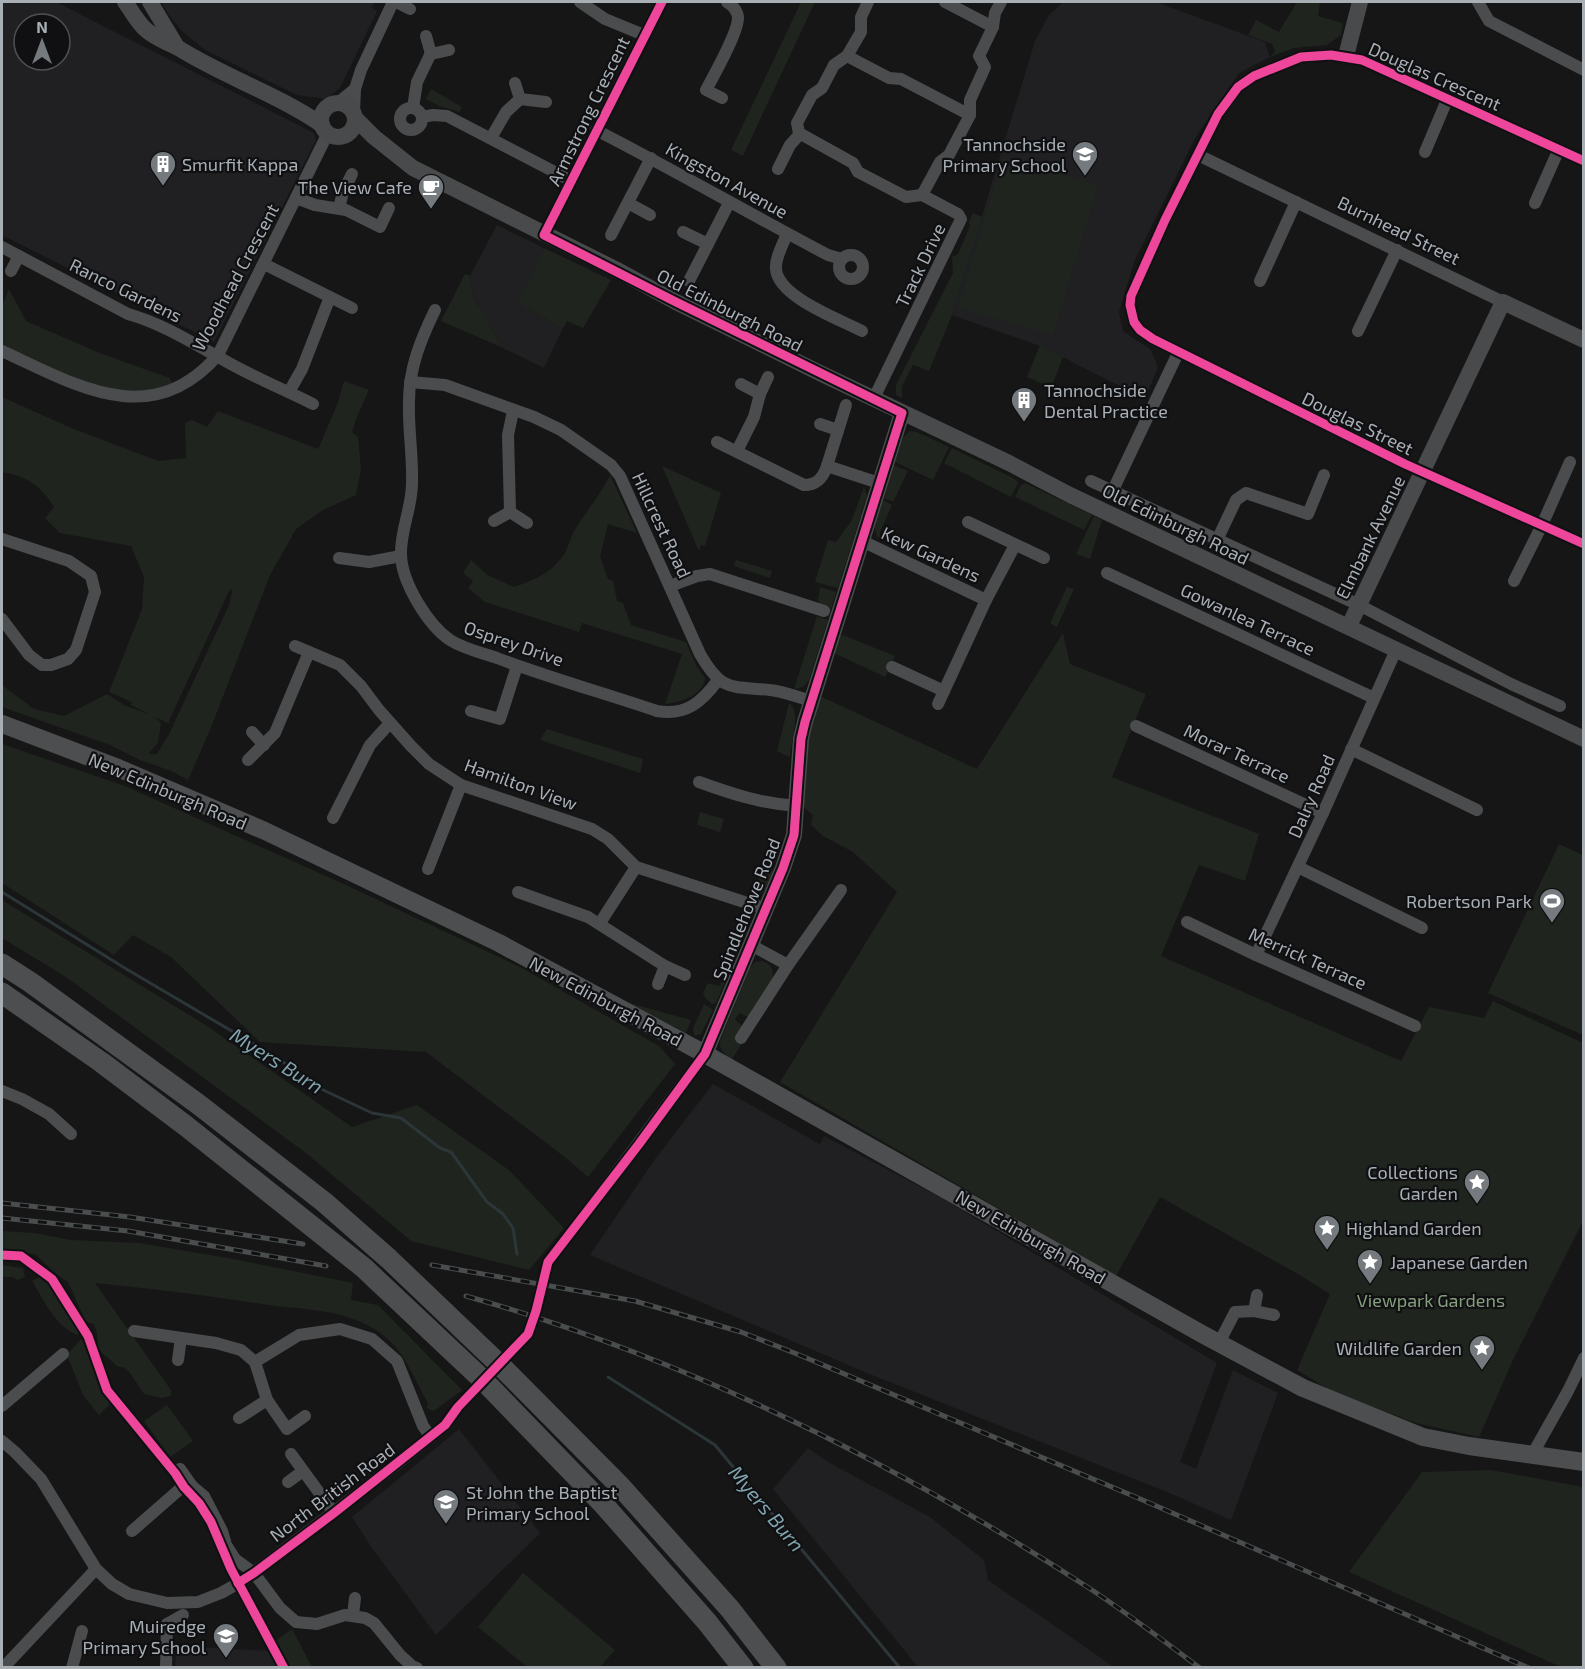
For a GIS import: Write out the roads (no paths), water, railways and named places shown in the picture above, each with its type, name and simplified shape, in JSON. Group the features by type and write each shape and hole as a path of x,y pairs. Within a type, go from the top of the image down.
{"highway":[{"path":"2,964 198,1104 324,1202 389,1259 500,1365 621,1486 730,1609 776,1668"},
{"path":"2,993 177,1119 364,1268 458,1356 604,1505 707,1622 743,1668"}],"main road":[{"path":"125,2 143,27 155,37 285,104 298,108 338,137 348,134 374,137"},
{"path":"150,2 177,48"},
{"path":"1346,56 1360,2"},
{"path":"298,108 334,104"},
{"path":"325,129 322,116 334,104"},
{"name":"Old Edinburgh Road","path":"334,104 347,105 374,137 413,168 544,235 1070,495 1584,739"},
{"path":"348,134 354,127 354,115"},
{"name":"Burnhead Street","path":"1503,302 1584,340"},
{"name":"Elmbank Avenue","path":"1349,626 1503,302"},
{"name":"Spindlehowe Road","path":"705,1054 783,868 794,835 798,806 801,739 902,413"},
{"name":"New Edinburgh Road","path":"2,724 118,768 265,831 499,943 705,1054 1303,1388 1423,1437 1469,1446 1584,1462"}],"street":[{"path":"354,115 355,89 361,70 394,2 410,9"},
{"path":"580,2 606,19 644,35"},
{"name":"Armstrong Crescent","path":"544,235 662,2"},
{"path":"722,98 706,90 733,35 737,21 735,11 727,2"},
{"path":"778,169 790,145 800,134 798,123 812,95 822,88 834,65 847,56 861,32 861,17 868,2"},
{"path":"945,2 993,27"},
{"path":"922,195 940,162 949,155 970,115 970,100 985,67 979,56 993,27 995,13 1001,2"},
{"path":"1478,2 1488,21 1584,70"},
{"path":"426,36 431,53 417,82 417,113 447,116 572,181"},
{"path":"431,53 449,50"},
{"path":"847,56 889,78 901,79 970,115"},
{"name":"Douglas Crescent","path":"1131,313 1131,296 1165,220 1218,114 1238,87 1254,76 1300,57 1346,56 1377,66 1584,161"},
{"path":"515,83 520,99"},
{"path":"334,104 355,89"},
{"path":"491,138 506,112 520,99 546,102"},
{"path":"1425,152 1447,99"},
{"name":"Woodhead Crescent","path":"2,351 88,389 134,397 164,394 179,388 201,372 218,355 296,198 325,129"},
{"name":"Kingston Avenue","path":"596,130 787,234 828,255 842,259"},
{"name":"Track Drive","path":"800,134 853,163 858,172 906,197 922,195 958,214 961,222 874,398"},
{"path":"1535,203 1559,149"},
{"name":"Burnhead Street","path":"1198,156 1503,302"},
{"path":"611,235 651,158"},
{"path":"339,208 343,192 352,174"},
{"path":"296,198 315,205 339,208 380,227 389,208"},
{"path":"1260,281 1296,202"},
{"path":"628,203 650,215"},
{"path":"689,281 729,203"},
{"path":"683,232 708,244"},
{"path":"787,234 779,253 776,270 783,284 794,296 862,331"},
{"name":"Ranco Gardens","path":"2,247 128,314 144,318 218,355 226,362 313,404"},
{"path":"1358,332 1397,250"},
{"path":"11,272 19,256"},
{"path":"264,264 352,308"},
{"path":"289,392 302,369 330,297"},
{"name":"Osprey Drive","path":"435,310 422,337 410,382 412,482 401,556 408,586 420,605 443,634 456,643 518,666 657,711 669,713 689,708 699,702 718,680"},
{"name":"Douglas Street","path":"1131,313 1140,330 1178,353 1423,473 1584,544"},
{"path":"1113,490 1178,353"},
{"path":"737,452 754,417 760,394 768,377"},
{"name":"Hillcrest Road","path":"410,382 446,385 534,417 561,430 616,470 700,654 718,680"},
{"path":"741,384 760,394"},
{"path":"717,442 804,485 818,481 824,476 846,405"},
{"path":"510,512 508,435 513,411"},
{"path":"820,424 838,430"},
{"path":"1514,581 1570,462"},
{"path":"827,466 879,483"},
{"path":"1218,538 1236,500 1246,493 1308,514 1324,475"},
{"name":"Old Edinburgh Road","path":"1091,481 1359,605 1511,684 1560,706"},
{"path":"494,521 510,512"},
{"path":"510,512 527,524"},
{"path":"968,522 1044,558"},
{"path":"2,539 69,561 91,576 95,592 76,650 68,659 51,665 42,665 29,655 2,619"},
{"name":"Kew Gardens","path":"862,541 986,600"},
{"name":"Kew Gardens","path":"938,704 986,600 1015,545"},
{"path":"339,558 369,562 401,556"},
{"name":"Gowanlea Terrace","path":"1107,573 1374,698"},
{"path":"670,586 697,576 710,574 825,611"},
{"name":"Hamilton View","path":"295,646 340,664 390,723 429,764 461,784 592,829 608,839 636,867 766,909"},
{"name":"Dalry Road","path":"1256,955 1396,650"},
{"path":"248,760 275,733 309,652"},
{"path":"471,711 500,719 518,666"},
{"path":"892,667 944,691"},
{"path":"718,680 739,688 771,690 811,701"},
{"path":"333,818 370,745 390,723"},
{"name":"Morar Terrace","path":"1136,726 1323,813"},
{"path":"252,732 264,745"},
{"path":"1351,749 1477,810"},
{"path":"699,783 748,799 775,805 798,806"},
{"path":"428,868 461,784"},
{"path":"600,923 636,867"},
{"path":"1298,867 1422,928"},
{"path":"741,1038 841,890"},
{"path":"518,892 588,917 665,966 685,975"},
{"name":"Merrick Terrace","path":"1187,922 1414,1026"},
{"path":"751,945 788,966"},
{"path":"658,984 665,966"},
{"path":"739,1017 750,1026"},
{"name":"Spindlehowe Road","path":"588,1210 705,1054"},
{"path":"2,1091 49,1114 70,1134"},
{"path":"1254,1311 1257,1294"},
{"path":"1219,1343 1235,1312 1254,1311 1274,1315"},
{"path":"255,1362 299,1335 340,1329 372,1339 397,1361 423,1426 430,1437"},
{"path":"134,1331 216,1343 240,1350 255,1362 267,1400 287,1429 305,1416"},
{"path":"178,1360 181,1338"},
{"path":"2,1406 63,1354"},
{"path":"1532,1455 1584,1358"},
{"path":"239,1418 267,1400"},
{"name":"North British Road","path":"2,1441 41,1479 96,1569 112,1584 129,1594 167,1603 198,1602 221,1593 254,1573 445,1425"},
{"path":"291,1454 334,1513"},
{"path":"180,1469 192,1486 204,1496 222,1531 226,1545 235,1559 254,1573 280,1608 296,1622 316,1624 345,1615 353,1615 374,1623 413,1667"},
{"path":"288,1482 303,1471"},
{"path":"132,1531 180,1489 192,1486"},
{"path":"4,1662 96,1569"},
{"path":"353,1615 355,1598"},
{"path":"167,1624 183,1615"},
{"path":"154,1618 167,1624"},
{"path":"166,1668 167,1624"},
{"path":"72,1668 82,1631"}],"waterway":[{"name":"Myers Burn","path":"2,892 128,970 276,1057 319,1088 372,1113 401,1118 440,1148 451,1152 487,1202 503,1214 513,1228 517,1254"},
{"name":"Myers Burn","path":"608,1377 715,1445 900,1668"}],"railway":[{"path":"2,1203 130,1217 303,1244"},
{"path":"2,1218 128,1231 326,1266"},
{"path":"432,1265 635,1301 741,1332 1138,1498 1529,1668"},
{"path":"466,1296 549,1322 710,1383 866,1457 1016,1542 1089,1588 1200,1668"}],"place":[{"name":"Tannochside Primary School","path":"1085,177"},
{"name":"Smurfit Kappa","path":"163,187"},
{"name":"The View Cafe","path":"431,210"},
{"name":"Tannochside Dental Practice","path":"1024,423"},
{"name":"Robertson Park","path":"1552,924"},
{"name":"Collections Garden","path":"1477,1205"},
{"name":"Highland Garden","path":"1327,1251"},
{"name":"Japanese Garden","path":"1370,1285"},
{"name":"Wildlife Garden","path":"1482,1371"},
{"name":"St John the Baptist Primary School","path":"446,1525"},
{"name":"Muiredge Primary School","path":"226,1659"}],"park label":[{"name":"Viewpark Gardens","path":"1431,1300"}]}
